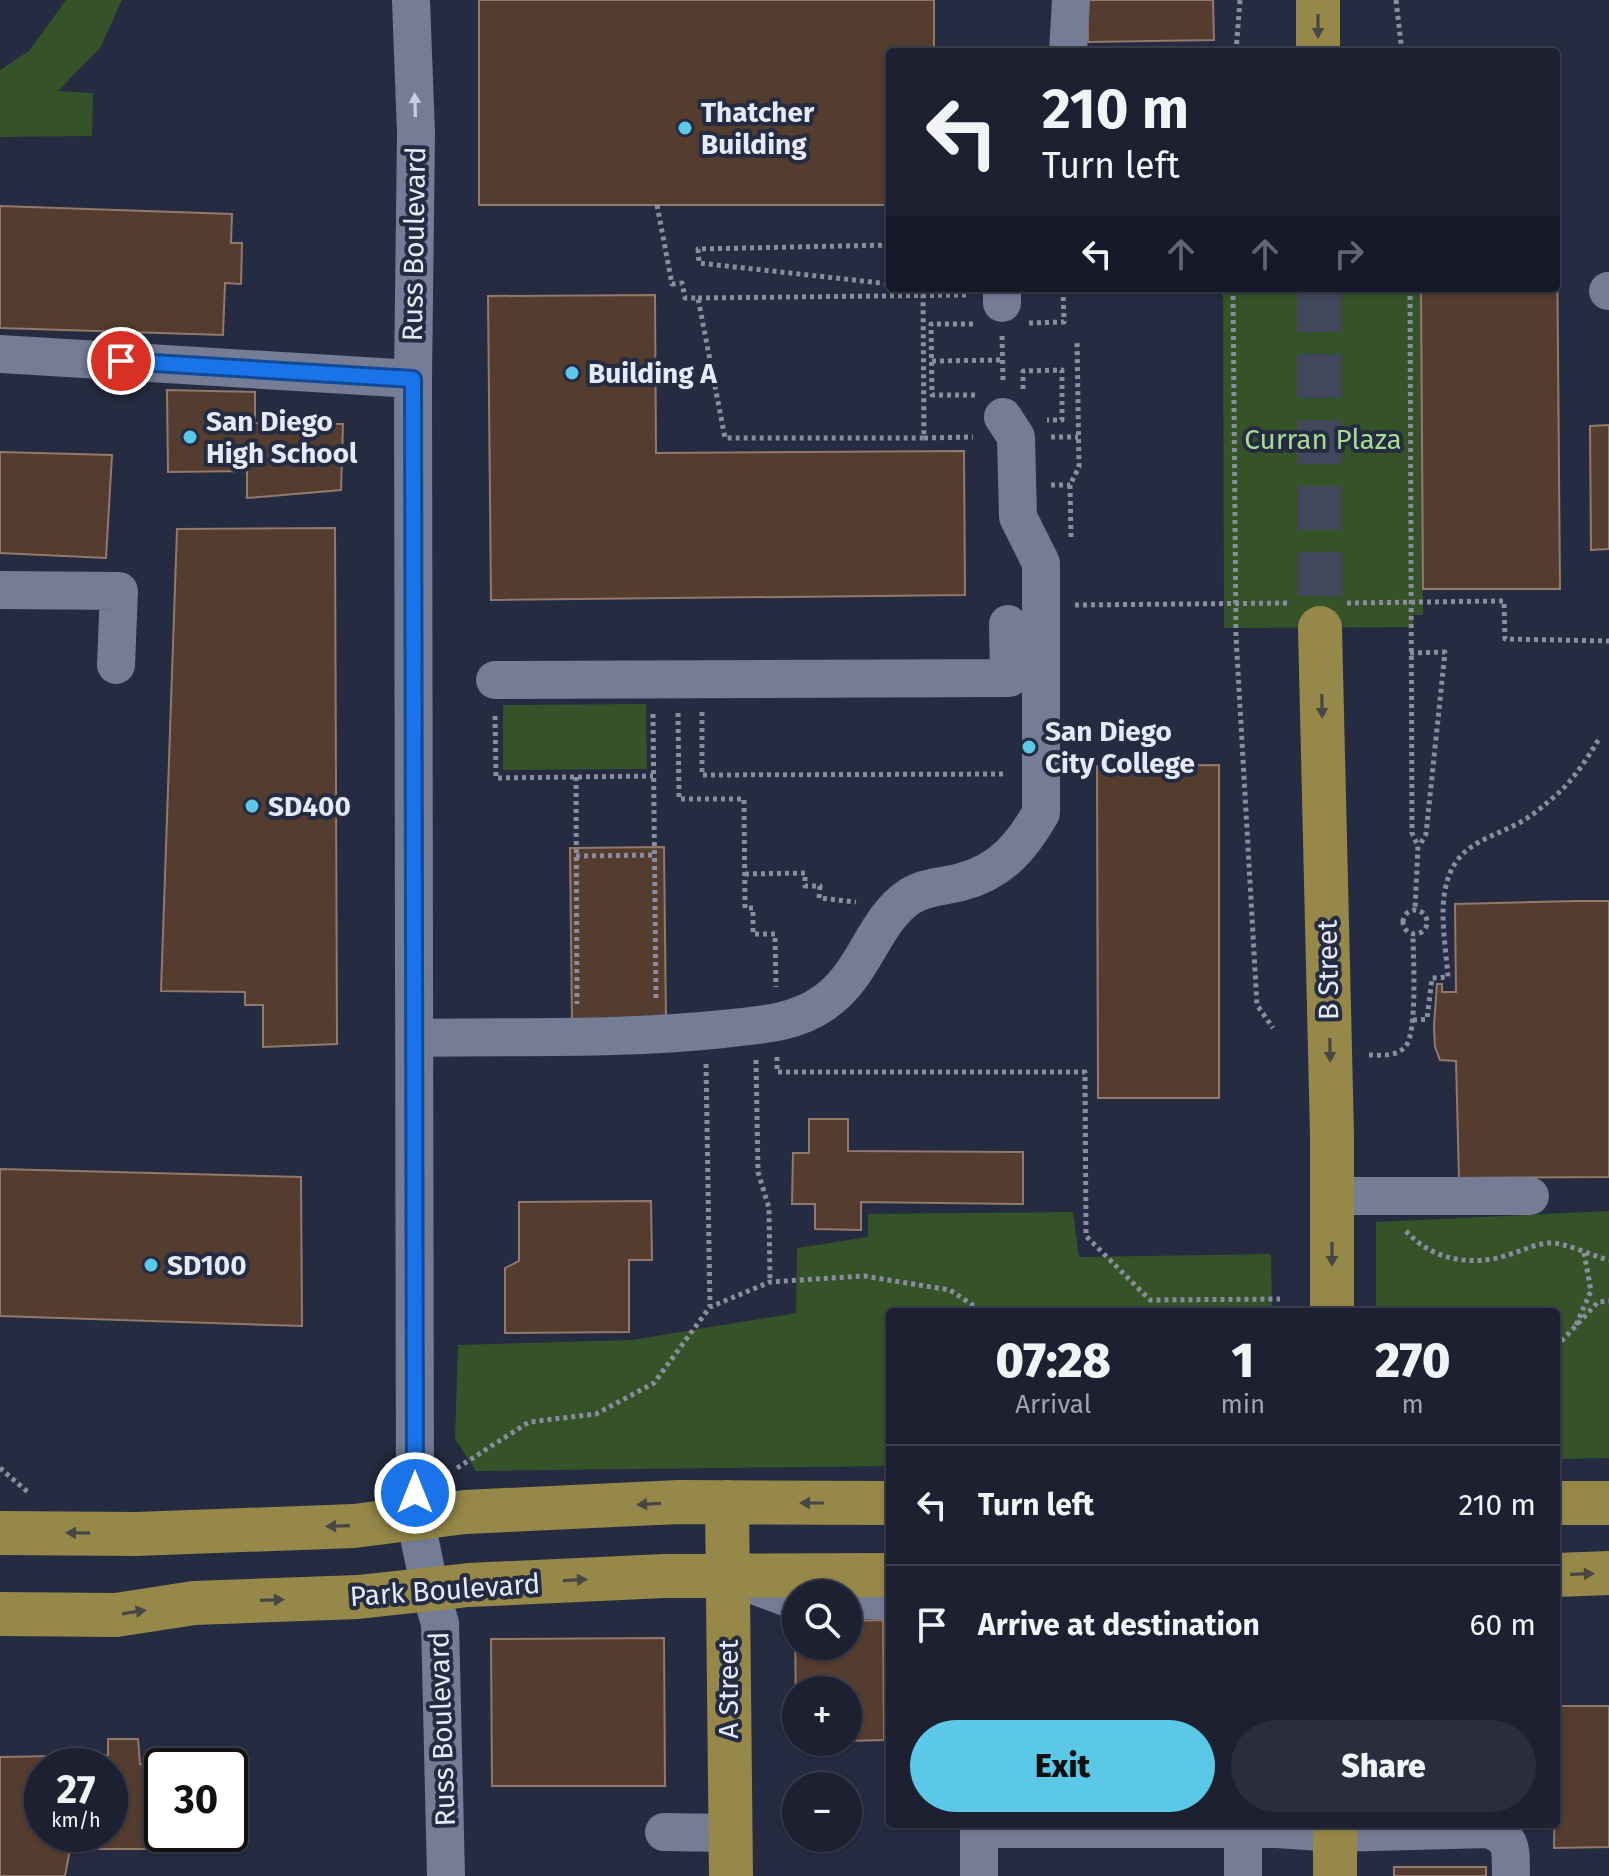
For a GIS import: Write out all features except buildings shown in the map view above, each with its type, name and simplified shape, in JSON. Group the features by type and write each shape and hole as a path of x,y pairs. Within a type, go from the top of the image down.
{"main road":[{"path":"1318,0 1318,48"},
{"name":"B Street","path":"1322,611 1332,1308"},
{"path":"0,1533 136,1534 354,1526 465,1512 727,1502 886,1503"},
{"name":"A Street","path":"727,1502 731,1876"},
{"path":"1560,1503 1609,1503"},
{"path":"1560,1575 1609,1573"},
{"name":"Park Boulevard","path":"0,1614 116,1615 194,1603 358,1597 469,1585 727,1575 886,1575"},
{"path":"1335,1828 1335,1876"}],"street":[{"name":"Russ Boulevard","path":"411,0 416,133 413,379 415,1517 441,1630 446,1876"},
{"path":"1068,48 1071,0"},
{"path":"0,354 413,379"},
{"path":"414,1038 656,1025 776,1023 796,1017 822,1005 843,988 861,965 896,907 911,895 963,882 1005,860 1024,843 1041,813 1041,563 1018,517 1016,437 1003,407"},
{"path":"0,590 119,591 116,665"},
{"path":"495,680 678,688 1009,678 1008,624"},
{"path":"1332,1196 1530,1196"},
{"path":"727,1575 782,1596"},
{"path":"862,1600 886,1600"},
{"path":"979,1876 979,1829 1335,1828 1489,1829 1503,1834 1510,1844 1511,1876"},
{"path":"1243,1829 1243,1876"},
{"path":"664,1832 729,1833"}],"path":[{"path":"1236,48 1240,0"},
{"path":"1396,0 1402,48"},
{"path":"657,205 672,284 682,283 685,298 908,296 1002,307 1064,322 1063,292"},
{"path":"886,245 698,249 699,263 886,284"},
{"path":"906,292 908,296"},
{"path":"698,298 725,438 924,438 923,292"},
{"path":"1233,292 1235,604 1257,1005 1273,1028"},
{"path":"1410,292 1412,833 1418,846 1415,909"},
{"path":"1002,307 931,324 932,395 1062,420 1062,370 1023,371 1024,394 1003,407"},
{"path":"1071,545 1070,485 1079,467 1077,340"},
{"path":"1002,341 1003,373"},
{"path":"932,361 1003,360"},
{"path":"1087,606 1235,604 1322,611 1410,602 1504,601 1505,639 1609,641"},
{"path":"1410,653 1445,652 1426,834 1418,846"},
{"path":"495,680 496,778 576,780 653,776"},
{"path":"678,688 702,775 1019,773"},
{"path":"656,1025 653,776 678,688"},
{"path":"678,688 679,799 744,799 745,908 753,908 753,934 775,934 777,1072 1085,1072 1086,1236 1150,1300 1280,1299"},
{"path":"1413,1020 1427,1019 1432,978 1448,977 1443,904 1445,889 1458,861 1486,836 1519,823 1553,799 1572,780 1599,739"},
{"path":"576,780 577,1014"},
{"path":"576,856 655,855"},
{"path":"745,874 805,873 805,886 820,886 819,898 896,907"},
{"path":"1415,909 1421,911 1427,921 1425,929 1413,934 1406,930 1403,918 1415,909"},
{"path":"1369,1055 1388,1055 1405,1047 1413,1020 1413,934"},
{"path":"756,1075 758,1172 769,1208 770,1282"},
{"path":"706,1077 710,1307"},
{"path":"1402,1228 1417,1244 1445,1259 1475,1261 1554,1242 1609,1260"},
{"path":"1576,1325 1591,1291 1584,1253"},
{"path":"457,1468 529,1422 596,1414 654,1383 710,1307 770,1282 864,1276 950,1290 977,1308"},
{"path":"1560,1343 1598,1302 1609,1301"},
{"path":"0,1468 40,1502"}],"green space":[{"path":"66,0 122,0 100,48 58,91 93,93 92,136 0,137 0,70 29,51"},
{"name":"Curran Plaza","path":"1223,292 1421,292 1423,615 1413,615 1413,627 1224,628"},
{"path":"646,704 647,769 503,770 503,705"},
{"path":"1609,1211 1609,1458 1560,1459 1560,1308 1376,1308 1376,1222"},
{"path":"1073,1212 1079,1257 1271,1254 1272,1308 886,1308 886,1466 476,1471 455,1439 458,1345 633,1340 796,1313 797,1248 868,1237 868,1214"}],"tunnel":[{"path":"1319,292 1320,628"}],"place":[{"name":"Thatcher Building","path":"685,128"},
{"name":"Building A","path":"572,373"},
{"name":"San Diego High School","path":"190,437"},
{"name":"San Diego City College","path":"1029,747"},
{"name":"SD400","path":"252,806"},
{"name":"SD100","path":"151,1265"}],"route":[{"path":"121,361 413,379 415,1493"}]}
